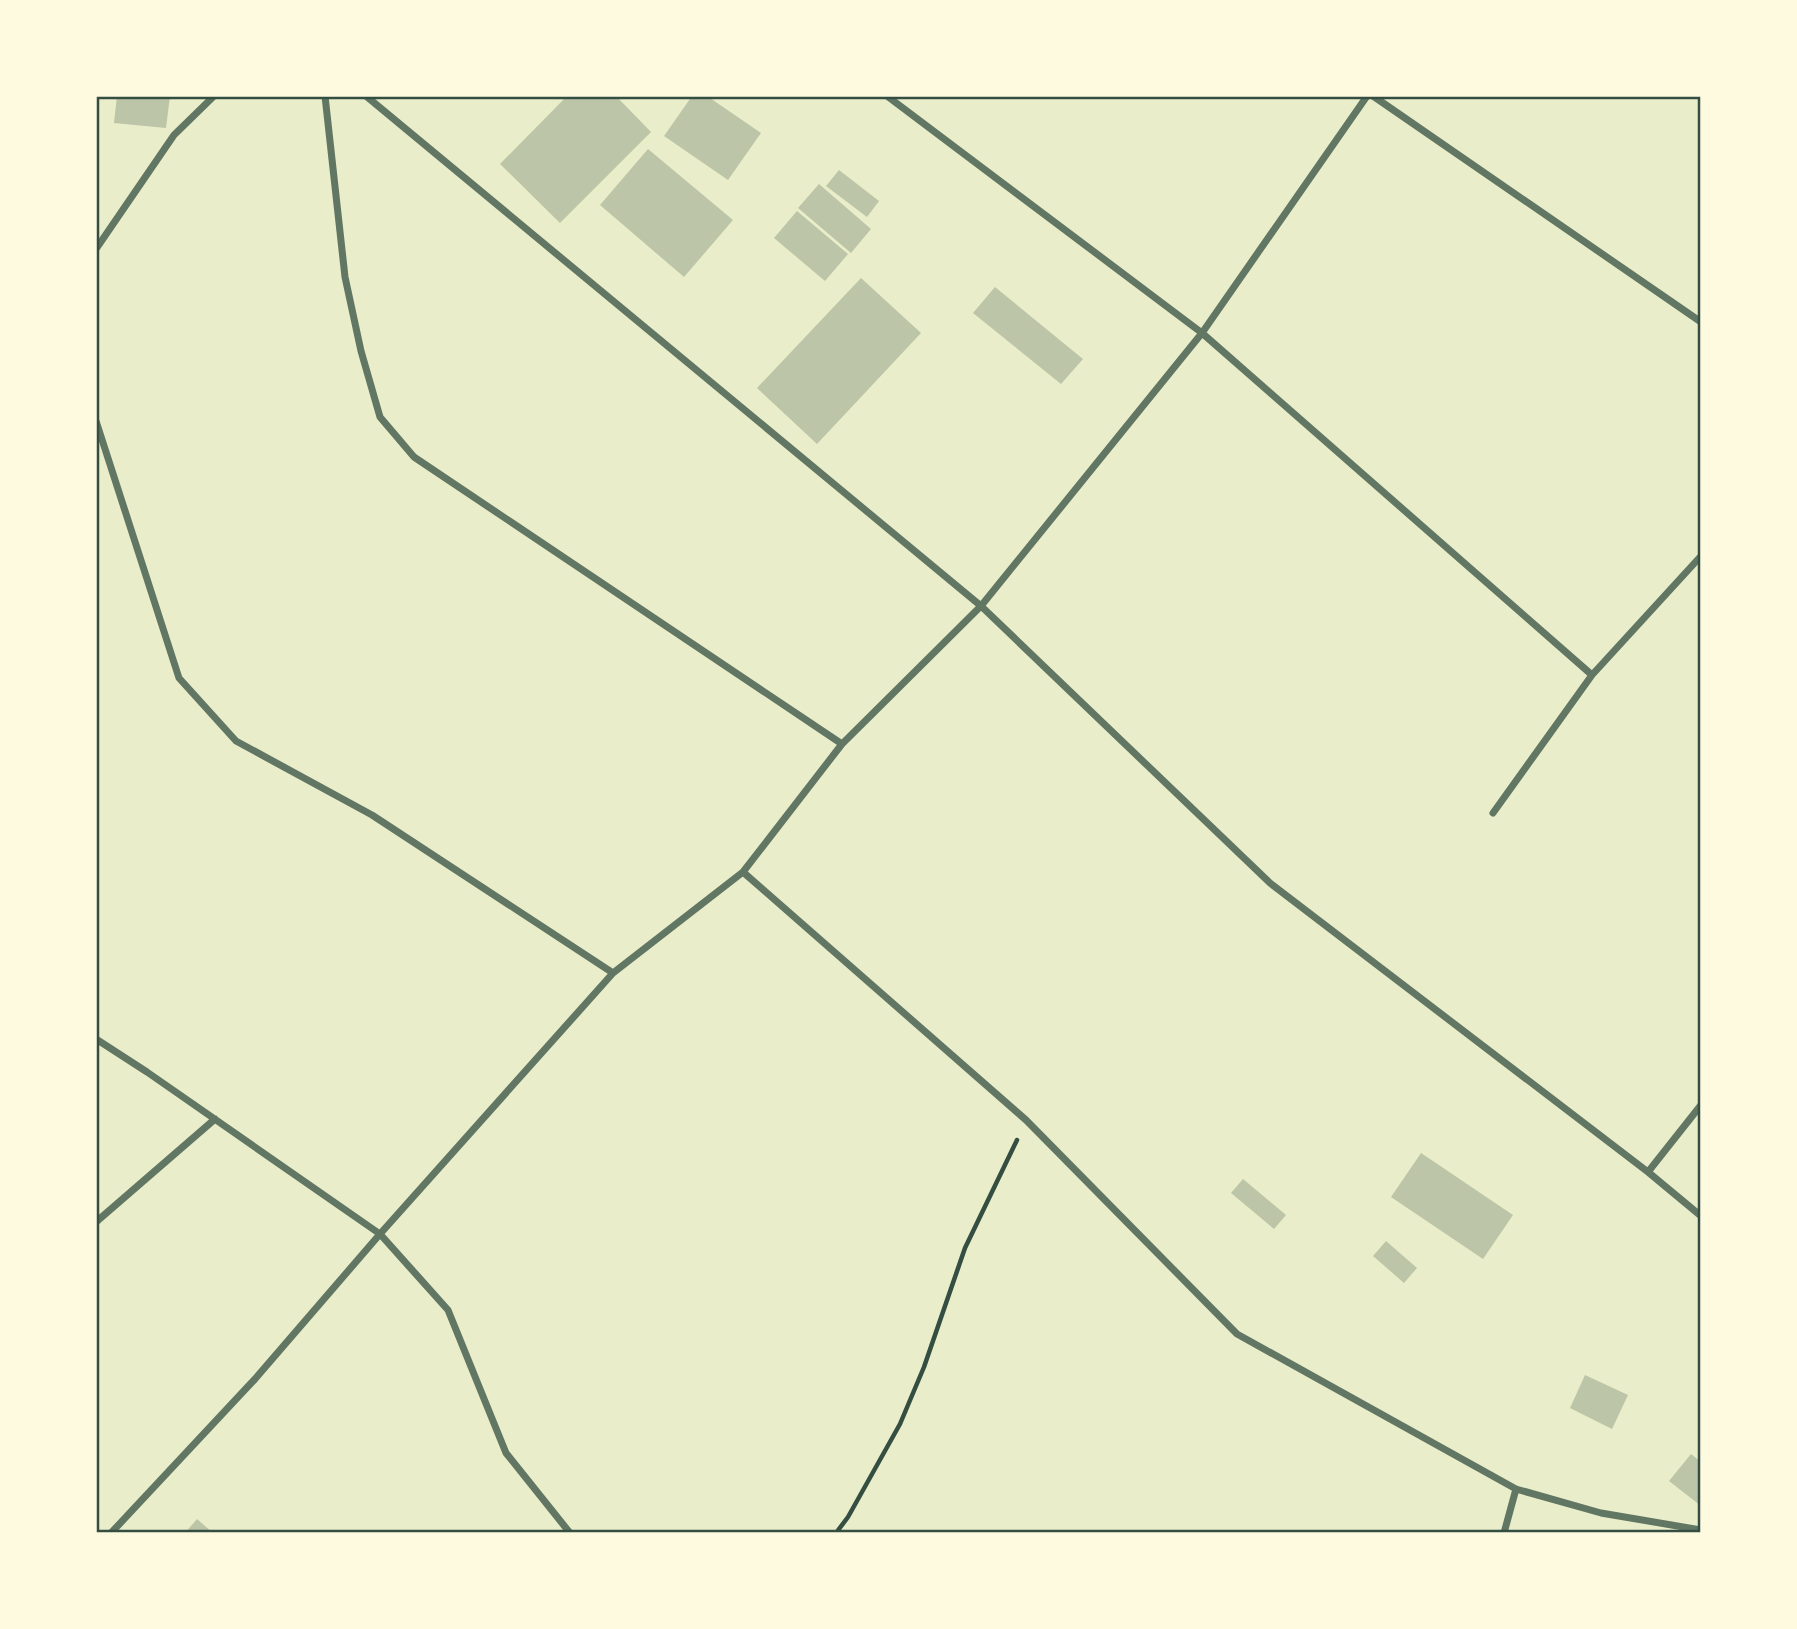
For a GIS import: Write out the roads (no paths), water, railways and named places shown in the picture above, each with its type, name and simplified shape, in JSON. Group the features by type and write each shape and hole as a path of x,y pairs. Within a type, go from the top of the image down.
{"street":[{"path":"96,249 174,135 214,96"},
{"path":"325,96 345,277 361,351 380,417 414,457 842,744"},
{"path":"366,96 982,606 1270,883 1648,1172 1701,1216"},
{"path":"887,96 1202,334 1592,675"},
{"path":"111,1533 255,1379 380,1234 613,973 743,872 842,744 982,606 1202,334 1367,96"},
{"path":"1373,96 1701,322"},
{"path":"96,421 179,678 236,741 372,815 613,973"},
{"path":"1493,813 1592,675 1701,556"},
{"path":"743,872 1026,1120 1237,1334 1516,1489 1601,1513 1701,1530"},
{"path":"96,1039 380,1234 448,1310 506,1453 570,1533"},
{"path":"1648,1172 1701,1105"},
{"path":"96,1222 215,1119"},
{"path":"1504,1533 1516,1489"}]}
